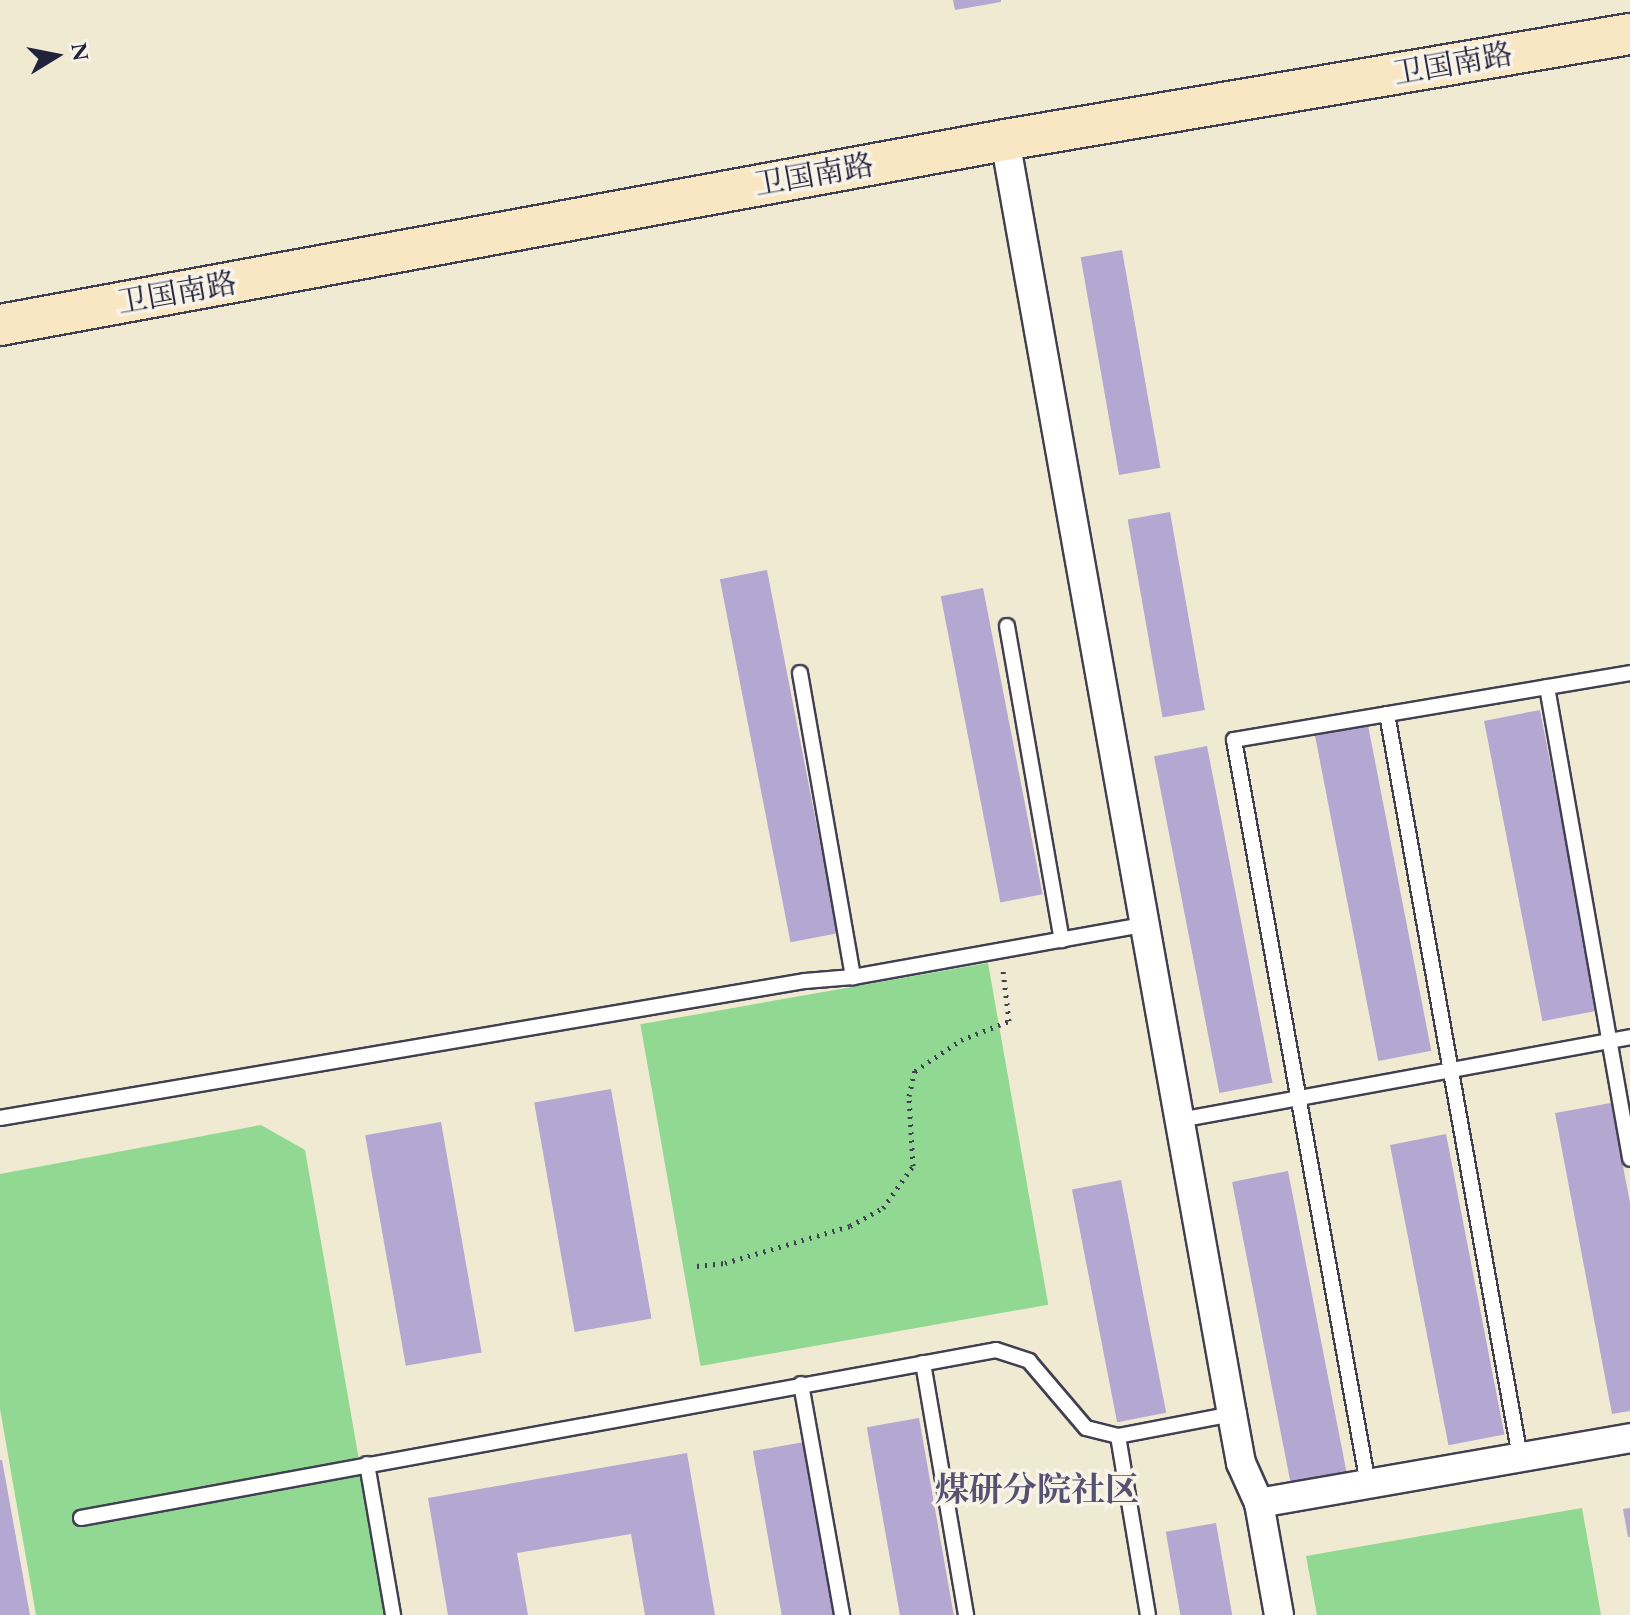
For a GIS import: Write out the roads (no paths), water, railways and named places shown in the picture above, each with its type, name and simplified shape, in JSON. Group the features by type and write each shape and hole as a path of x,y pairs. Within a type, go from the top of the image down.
{"main road":[{"name":"卫国南路","path":"0,325 1005,140 1630,34"}],"street":[{"path":"1005,140 1241,1463 1259,1503 1279,1615"},
{"path":"1259,1503 1630,1438"}],"lane":[{"path":"1007,626 1062,940"},
{"path":"800,673 853,977"},
{"path":"1368,1484 1234,740 1630,673"},
{"path":"1547,687 1630,1159"},
{"path":"1387,714 1520,1457"},
{"path":"0,1118 805,981 853,977 1143,925"},
{"path":"1179,1120 1630,1037"},
{"path":"81,1518 996,1350 1029,1361 1086,1428 1118,1436 1232,1414"},
{"path":"923,1363 966,1615"},
{"path":"801,1384 842,1615"},
{"path":"1118,1436 1148,1615"},
{"path":"367,1464 393,1615"}],"district":[{"name":"煤研分院社区","path":"1037,1490"}]}
